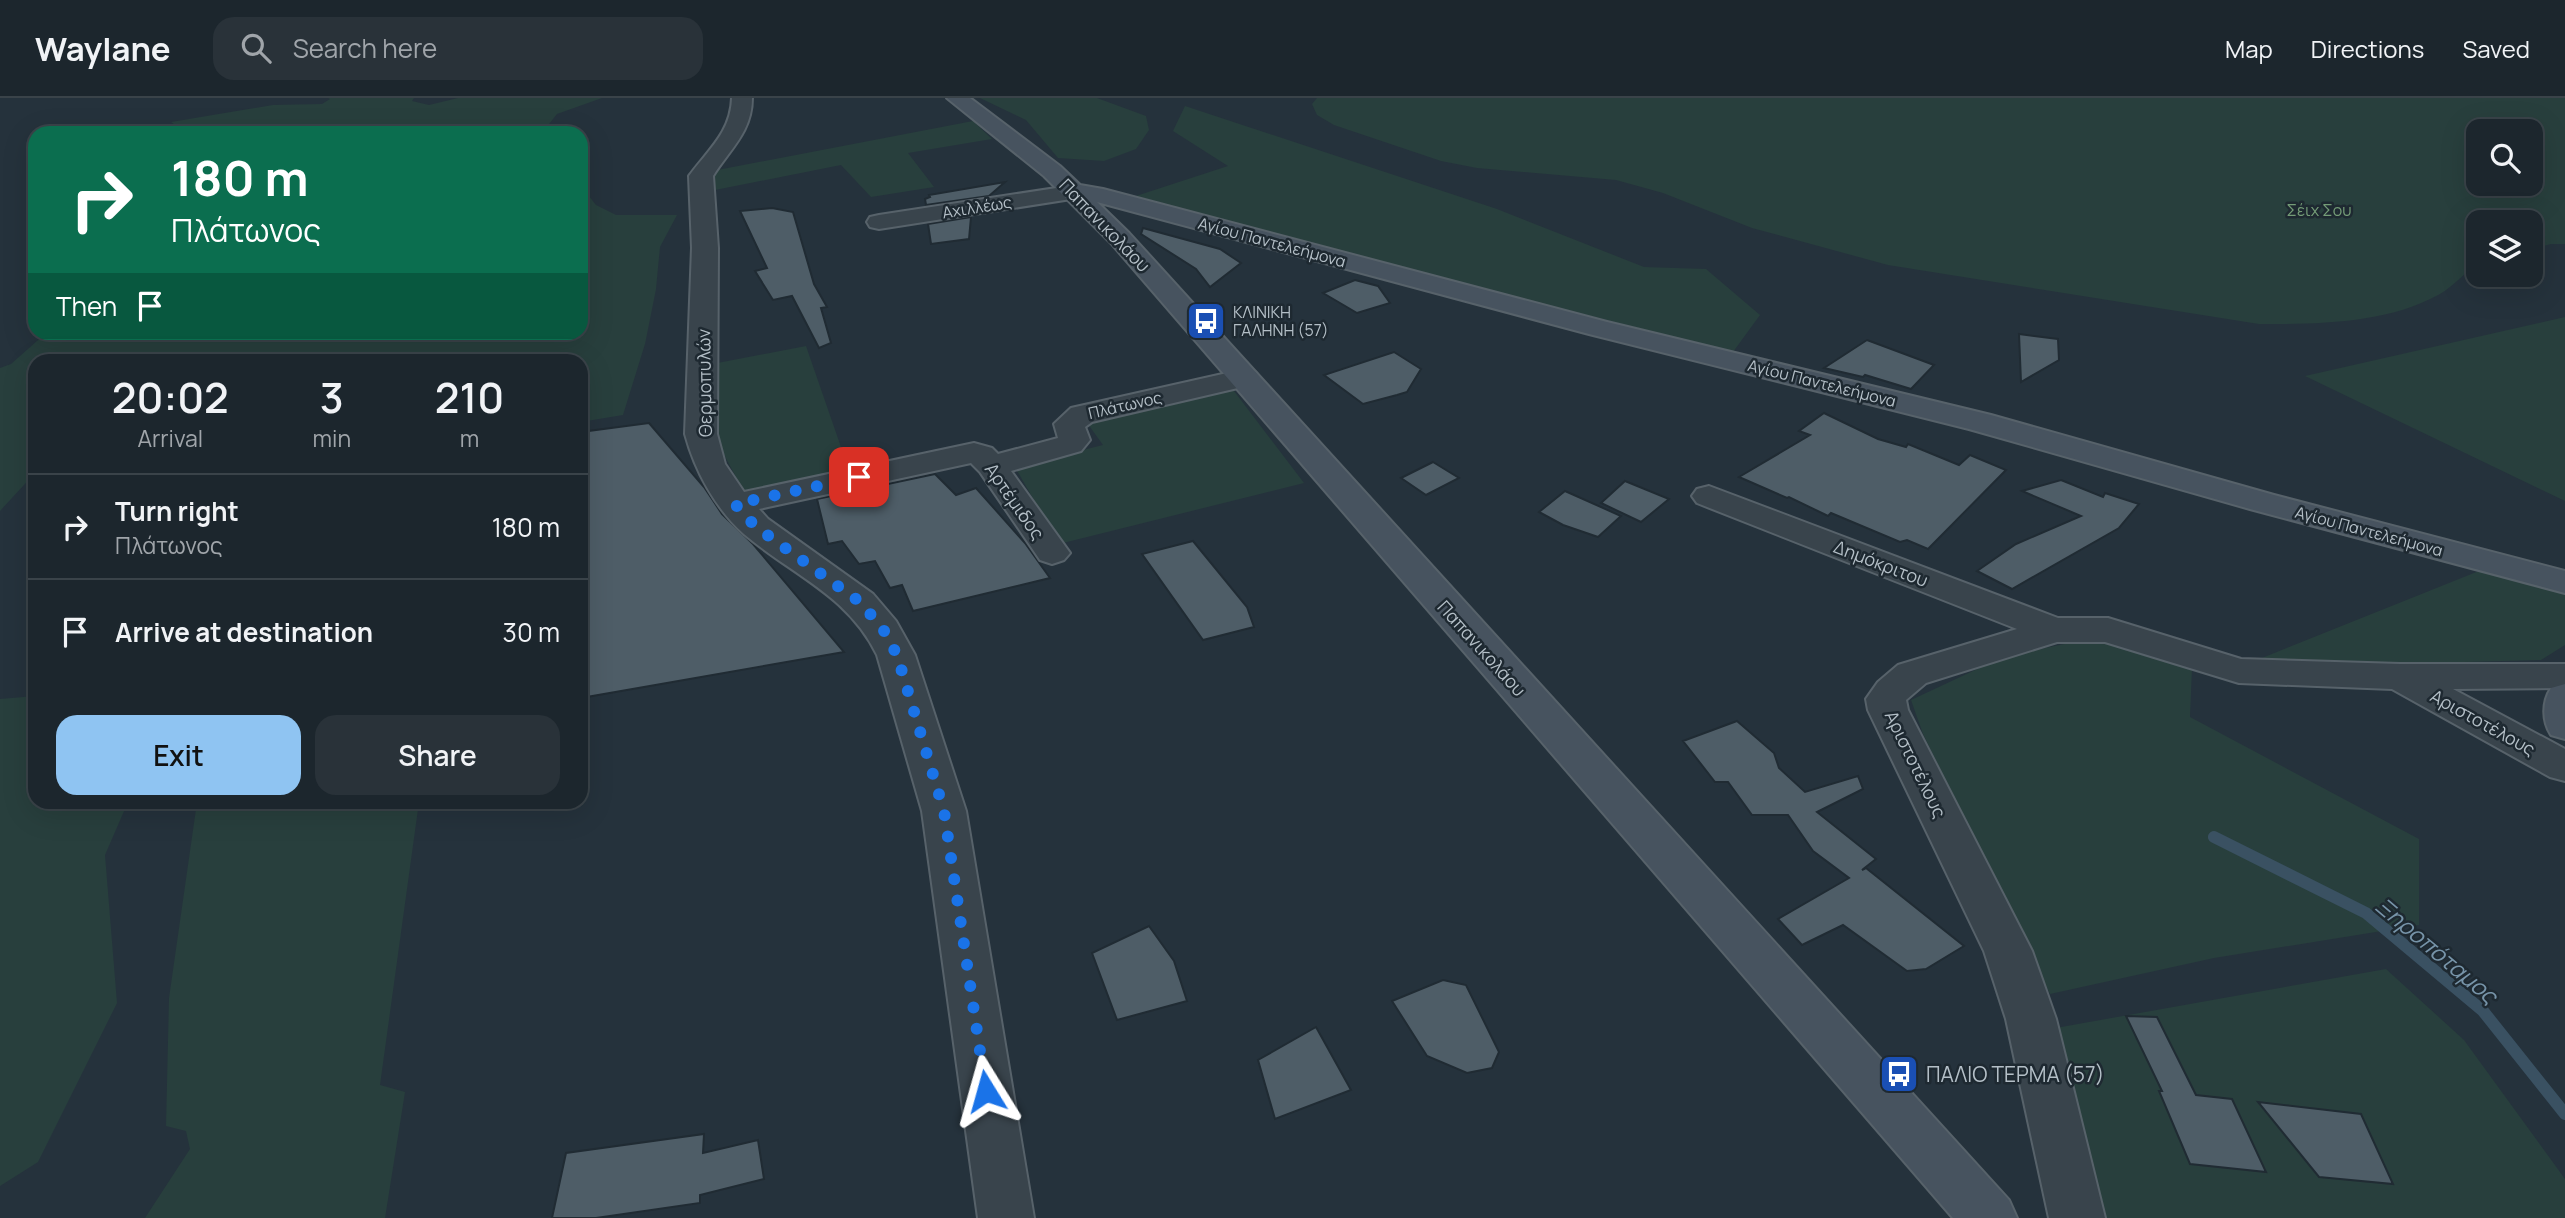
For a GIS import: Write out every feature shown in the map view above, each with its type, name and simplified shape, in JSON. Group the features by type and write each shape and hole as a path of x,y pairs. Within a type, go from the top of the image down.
{"main road":[{"name":"Παπανικολάου","path":"957,98 1076,192 1245,378 1989,1218"},
{"name":"Αγίου Παντελεήμονα","path":"1076,192 1095,194 1586,325 1980,422 2262,502 2565,582"},
{"path":"2565,697 2565,725"}],"street":[{"name":"Θερμοπυλών","path":"742,98 741,121 735,134 701,176 705,248 701,434 709,464 735,504 755,526 860,602 883,629 897,655 944,811 1006,1218"},
{"name":"Αχιλλέως","path":"879,222 1076,192"},
{"name":"Πλάτωνος","path":"735,504 1070,444 1074,440 1069,424 1082,415 1245,378"},
{"name":"Αρτέμιδος","path":"983,459 1052,553"},
{"name":"Δημόκριτου","path":"1709,496 2054,630"},
{"name":"Αριστοτέλους","path":"2077,1218 2031,1019 2008,951 1888,710 1886,699 1892,691 1912,674 2054,630 2108,630 2239,671 2400,677 2565,676"},
{"name":"Αριστοτέλους","path":"2400,677 2565,767"}],"green space":[{"path":"328,98 414,98 412,101 429,105 458,98 602,98 557,114 548,126 176,126 171,122 273,105 322,104 330,99"},
{"path":"980,98 1097,98 1146,116 1149,130 1136,149 1104,161 1058,158 1026,120"},
{"name":"Σέιχ Σου","path":"1317,98 2565,98 2565,244 2543,246 2543,210 2466,210 2466,273 2440,294 2419,304 2375,317 2305,324 2259,324 1888,265 1752,228 1663,193 1616,180 1477,168 1441,161 1334,125 1317,115 1312,104"},
{"path":"1185,106 1497,209 1644,267 1706,269 1760,315 1733,352 1377,262 1136,196 1228,166 1173,131"},
{"path":"973,121 992,139 908,153 934,187 871,197 841,165 705,192 707,172"},
{"path":"588,195 596,205 616,215 677,215 660,247 656,289 645,344 623,415 588,421 588,354 28,354 28,481 0,511 0,368 11,364 38,340 588,340"},
{"path":"2565,317 2565,501 2305,376"},
{"path":"806,346 850,473 745,494 714,436 707,365"},
{"path":"1231,387 1304,483 1059,544 1015,467 1103,445 1085,420"},
{"path":"2479,571 2565,594 2565,645 2541,660 2237,668"},
{"path":"2074,642 2124,643 2192,668 2190,717 2419,839 2419,925 2214,958 2050,994 1923,734 1911,700 2003,657"},
{"path":"28,697 28,809 125,809 105,855 117,1003 38,1162 0,1186 0,699"},
{"path":"196,809 418,809 380,1085 405,1092 385,1218 145,1218 190,1149 186,1131 166,1126 169,998"},
{"path":"2386,969 2464,1040 2565,1179 2565,1218 2092,1218 2050,1029"}],"building":[{"path":"1005,182 989,196 926,205 925,199 930,197 929,195"},
{"path":"772,208 793,212 814,284 827,307 821,308 831,343 819,348 792,296 773,300 755,271 767,268 740,211"},
{"path":"971,217 969,239 931,244 928,224"},
{"path":"1143,228 1220,249 1241,263 1210,287 1196,269 1141,234"},
{"path":"1355,280 1378,286 1390,303 1357,313 1323,293"},
{"path":"2019,334 2058,339 2059,360 2021,382"},
{"path":"1867,340 1934,365 1911,389 1865,375 1863,377 1824,368"},
{"path":"1394,352 1421,369 1407,392 1363,404 1324,375"},
{"path":"1824,413 1878,439 1906,447 1908,444 1959,465 1970,455 2006,470 1928,549 1907,540 1900,542 1831,513 1828,516 1739,477 1810,435 1799,431"},
{"path":"649,423 704,487 722,514 753,544 844,652 588,697 588,431"},
{"path":"1433,462 1459,478 1426,495 1401,478"},
{"path":"935,474 956,495 976,488 1025,543 1050,578 913,611 902,585 890,588 875,561 859,564 842,541 828,544 817,499"},
{"path":"2061,480 2103,497 2105,493 2139,504 2119,528 2012,589 1977,571 2016,544 2081,516 2022,491"},
{"path":"1625,481 1669,499 1641,522 1601,503"},
{"path":"1565,491 1621,516 1598,537 1563,525 1539,512"},
{"path":"1193,541 1247,607 1254,627 1203,640 1142,554"},
{"path":"1737,721 1774,753 1779,768 1805,792 1858,776 1863,789 1817,812 1876,859 1862,870 1866,868 1964,946 1926,969 1907,971 1843,925 1802,945 1778,919 1849,878 1813,851 1788,815 1752,815 1728,782 1715,782 1683,741"},
{"path":"1149,926 1174,961 1187,1001 1117,1020 1092,953"},
{"path":"1443,980 1466,985 1499,1052 1492,1068 1467,1073 1427,1056 1392,1001"},
{"path":"2126,1016 2157,1017 2196,1095 2232,1099 2266,1172 2190,1164 2159,1091 2162,1091"},
{"path":"1316,1027 1351,1090 1275,1119 1258,1060"},
{"path":"2258,1102 2361,1114 2393,1184 2319,1177"},
{"path":"704,1134 703,1153 758,1140 764,1179 700,1195 700,1203 596,1218 552,1218 566,1153"}],"waterway":[{"name":"Ξηροπόταμος","path":"2214,837 2366,913 2483,1011 2565,1114"}],"place":[{"name":"ΚΛΙΝΙΚΗ ΓΑΛΗΝΗ (57)","path":"1206,321"},
{"name":"ΠΑΛΙΟ ΤΕΡΜΑ (57)","path":"1899,1074"}],"route":[{"path":"859,477 735,504 755,526 860,602 883,629 897,655 944,811 986,1091"}]}
